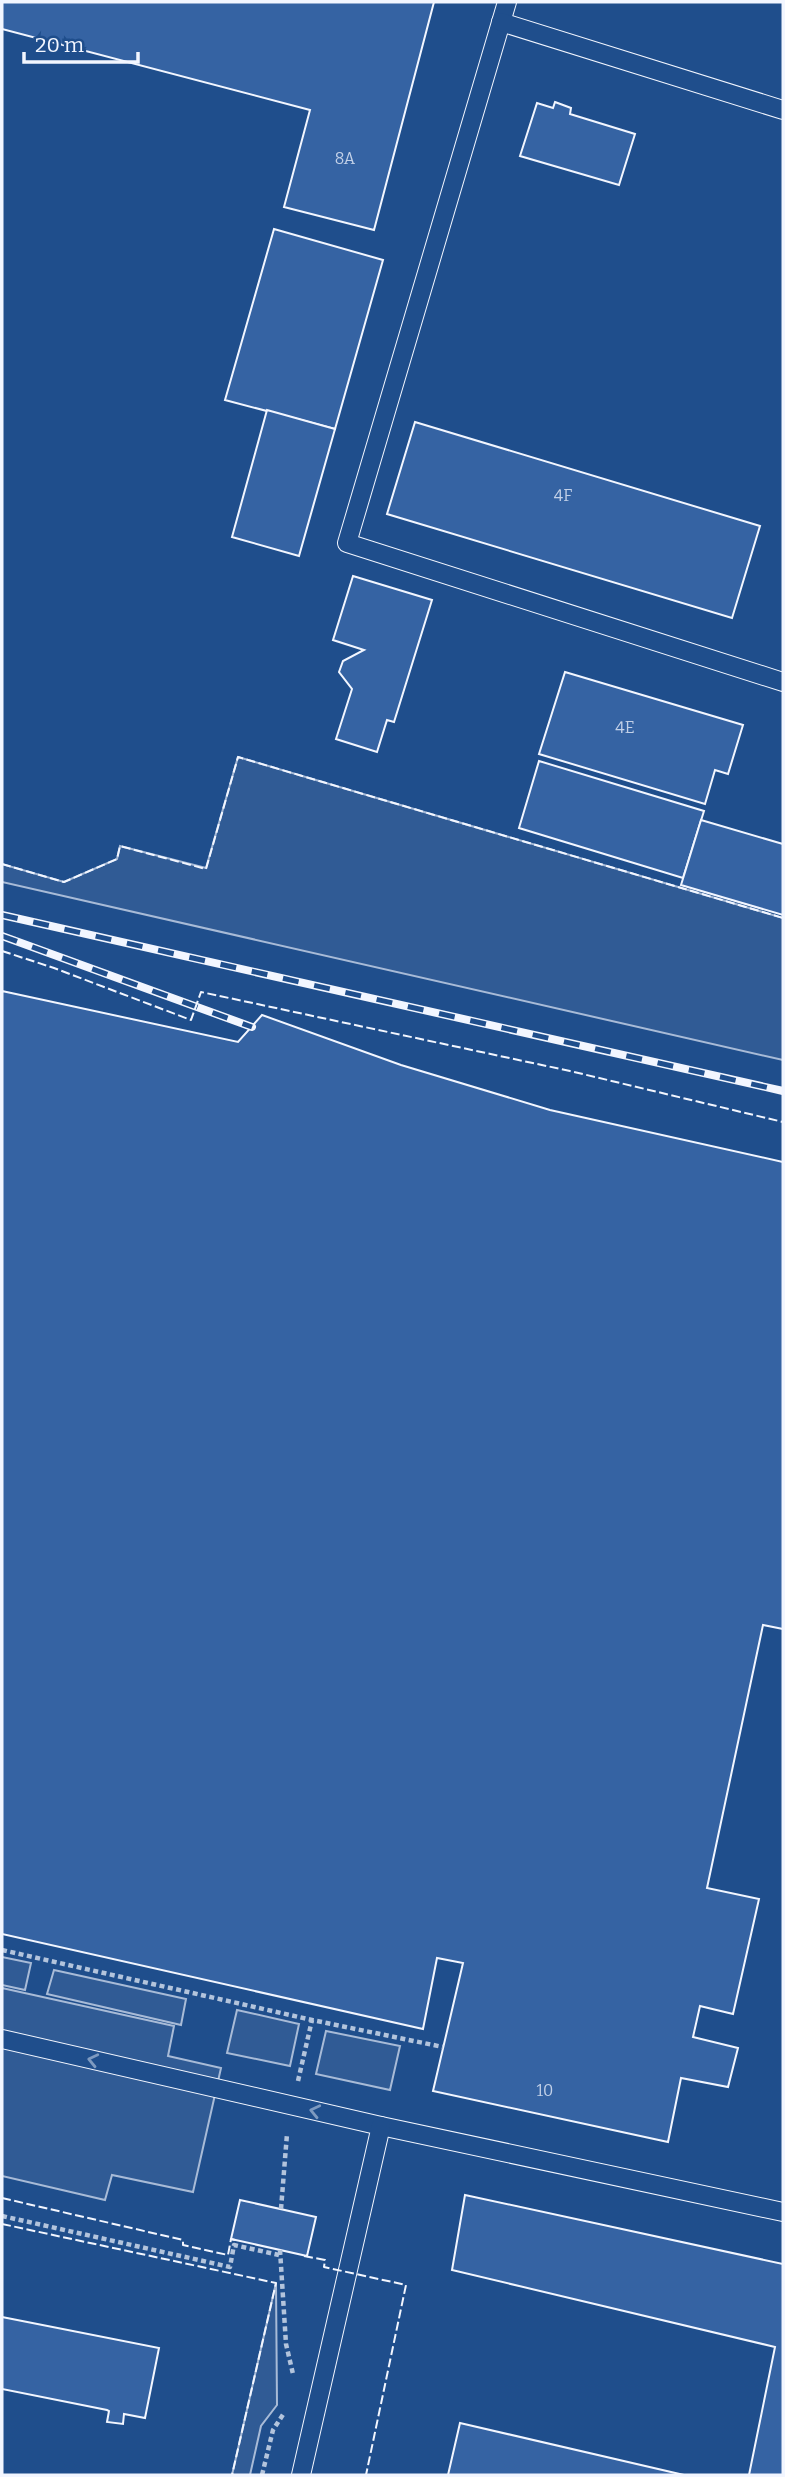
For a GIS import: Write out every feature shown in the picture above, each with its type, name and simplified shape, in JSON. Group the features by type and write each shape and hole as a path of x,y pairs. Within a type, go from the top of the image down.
{"lane":[{"path":"507,2 347,543 783,682"},
{"path":"501,22 783,110"},
{"path":"2,2039 381,2126 783,2212"},
{"path":"301,2475 381,2126"}],"path":[{"path":"2,1950 443,2047"},
{"path":"2,2216 230,2267 234,2245 280,2253 286,2344 293,2372 291,2385"},
{"path":"262,2475 273,2430 286,2411"}],"shaded area":[{"path":"238,757 783,918 783,1060 2,882 2,864 64,882 117,859 120,846 206,868"},
{"path":"2,1957 31,1963 25,1990 2,1985"},
{"path":"54,1970 186,1999 181,2025 47,1994"},
{"path":"2,1988 174,2026 168,2056 221,2068 193,2192 112,2175 105,2200 2,2176"},
{"path":"237,2010 299,2024 290,2066 227,2053"},
{"path":"326,2031 400,2046 390,2090 316,2074"},
{"path":"276,2283 277,2405 261,2426 250,2475 232,2475"}],"building":[{"path":"2,2 434,2 374,230 284,207 310,110 2,29"},
{"path":"555,102 571,108 570,114 635,134 619,185 520,156 537,103 553,108"},
{"path":"274,229 383,260 335,429 225,400"},
{"path":"267,410 335,429 299,556 232,537"},
{"path":"415,422 760,526 732,618 387,514"},
{"path":"353,576 432,600 394,722 387,720 377,752 336,739 352,689 339,672 343,661 364,650 333,640"},
{"path":"565,672 743,725 728,774 715,770 705,804 539,754"},
{"path":"539,761 704,811 683,878 519,828"},
{"path":"701,820 783,844 783,915 681,885"},
{"path":"2,991 238,1042 262,1015 401,1065 550,1110 783,1162 783,1629 763,1625 707,1888 759,1899 733,2014 700,2006 693,2037 738,2048 728,2087 681,2078 668,2142 433,2091 463,1963 437,1958 423,2029 2,1934"},
{"path":"465,2195 783,2264 783,2475 749,2475 775,2347 452,2270"},
{"path":"240,2200 316,2217 307,2256 231,2239"},
{"path":"2,2317 159,2348 145,2418 124,2414 123,2424 107,2422 107,2410 2,2389"},
{"path":"460,2423 684,2475 448,2475"}],"railway":[{"path":"2,915 783,1091"},
{"path":"2,936 252,1027"}],"fence":[{"path":"2,864 64,882 117,859 120,846 206,869 238,757 783,918"},
{"path":"2,951 191,1020 201,992 570,1071 783,1122"},
{"path":"2,2198 183,2240 183,2245 228,2255 231,2239 235,2240"},
{"path":"2,2224 276,2283 232,2475"},
{"path":"304,2256 325,2260 324,2267 406,2285 366,2475"}]}
